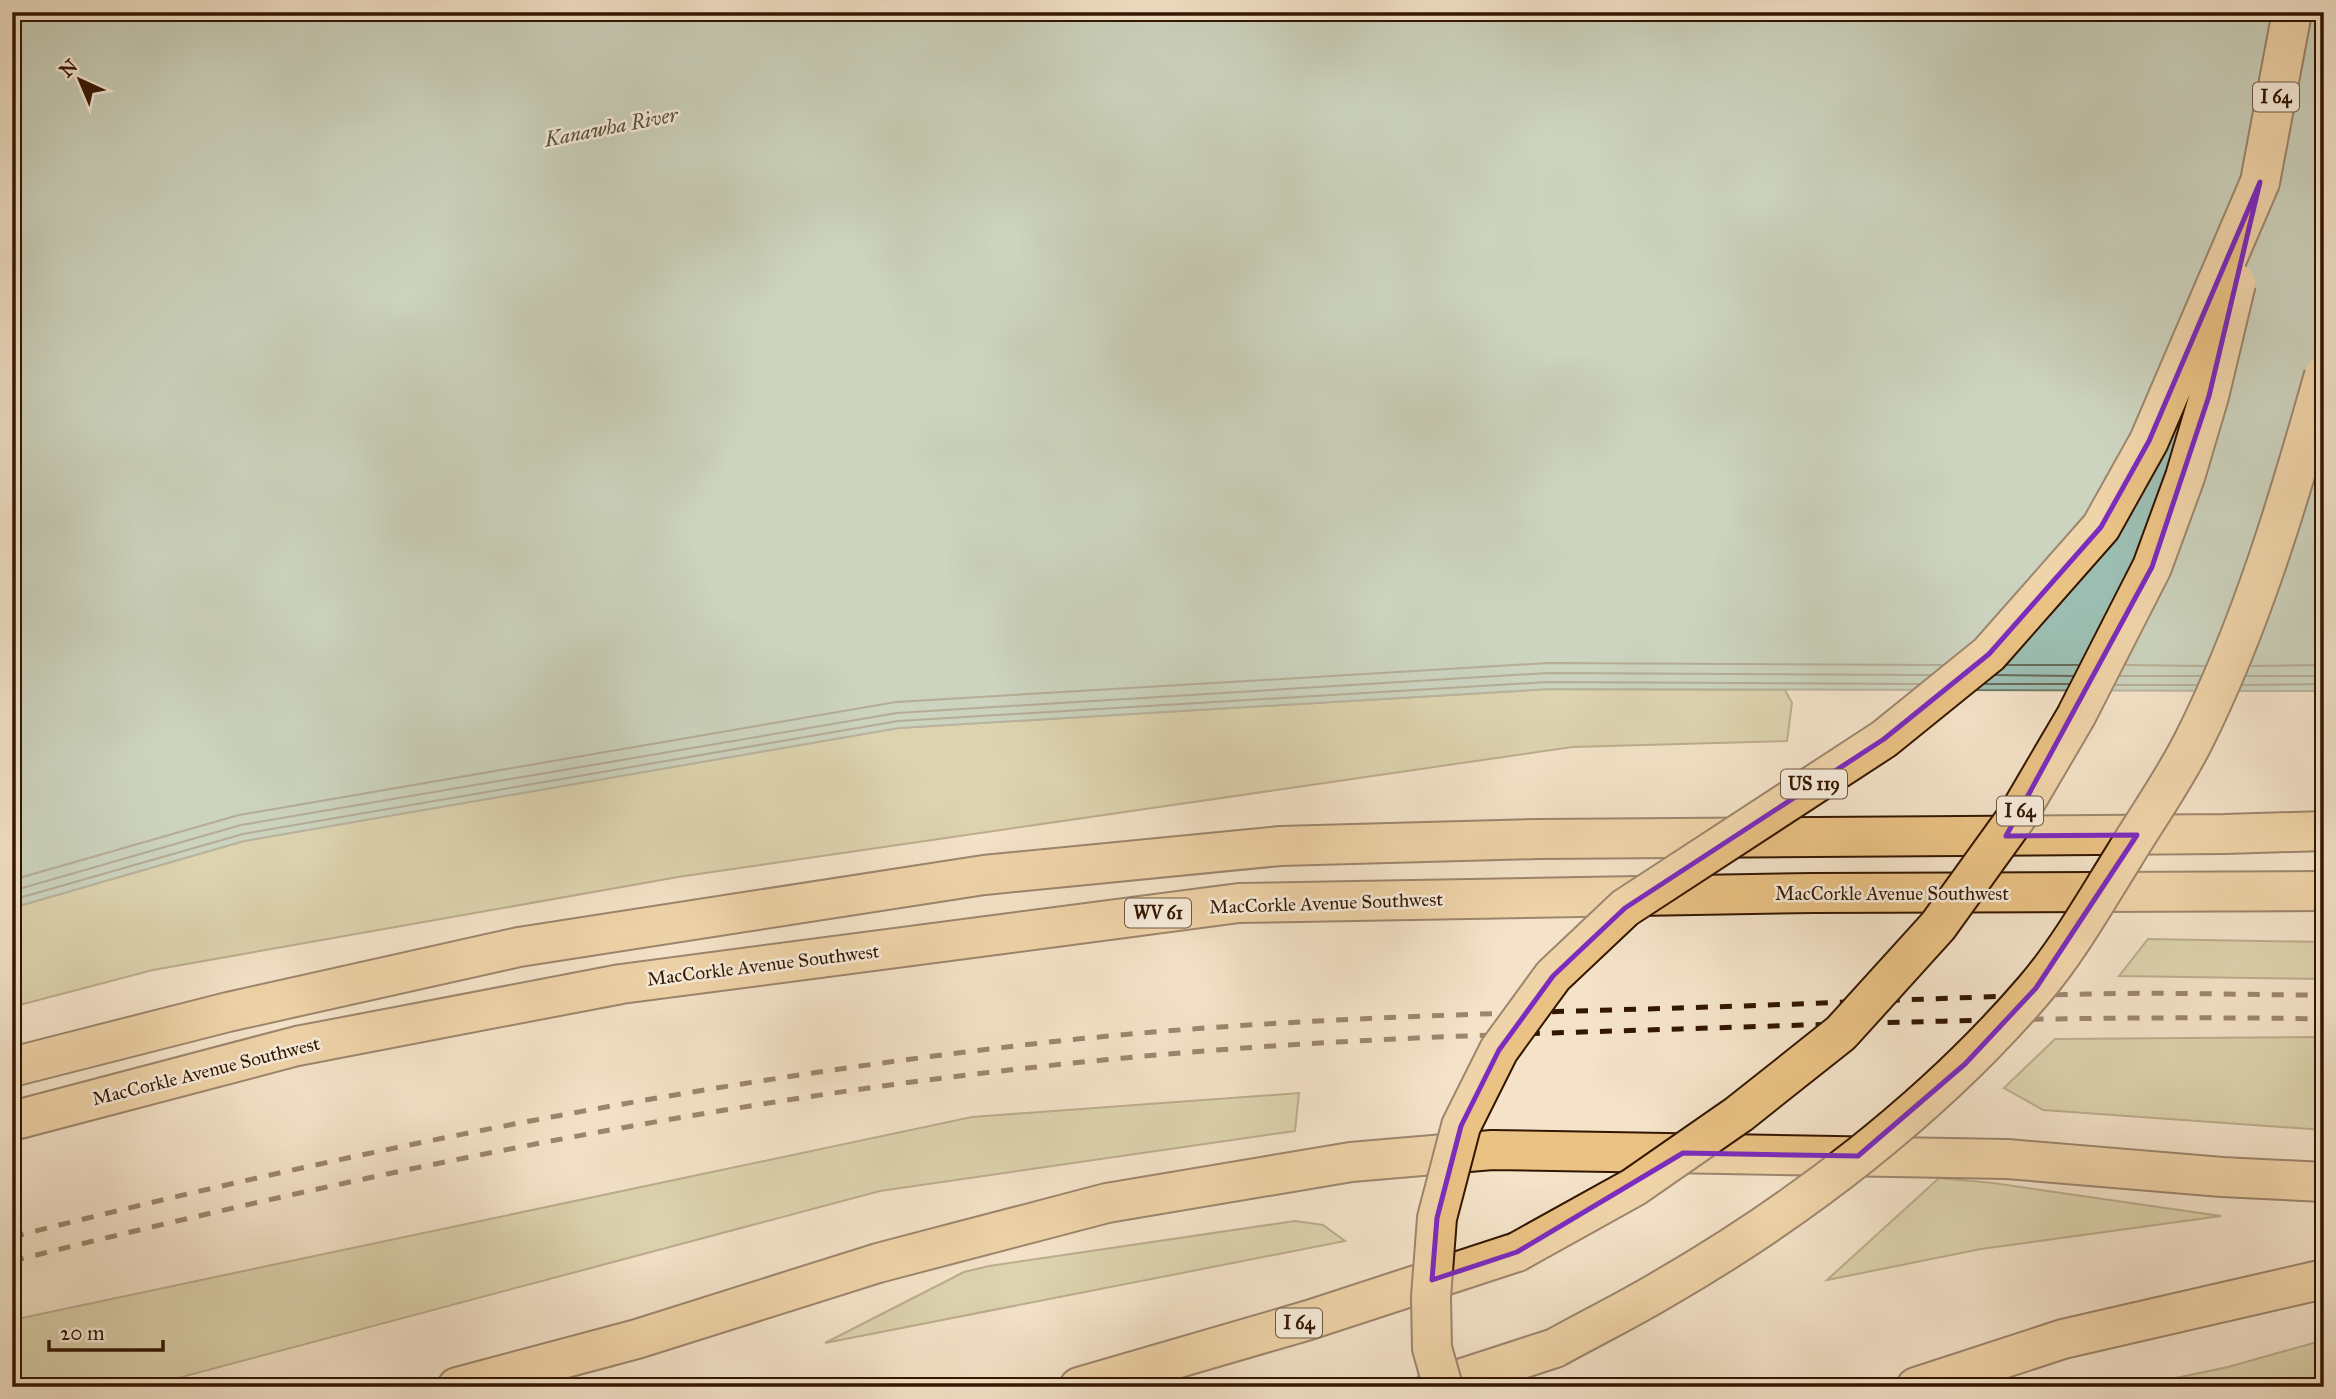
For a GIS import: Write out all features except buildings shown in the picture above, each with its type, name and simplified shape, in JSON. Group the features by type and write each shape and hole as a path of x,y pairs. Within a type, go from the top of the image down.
{"main road":[{"name":"I 64","path":"1079,1387 1309,1320 1517,1252 1634,1188 1739,1114 1841,1033 1938,926 2018,815 2076,716 2152,567 2185,477 2209,396 2260,182 2291,12"},
{"name":"US 119","path":"1443,1387 1432,1348 1431,1297 1437,1218 1461,1126 1499,1050 1553,976 1625,908 1884,739 1989,653 2101,527 2149,441 2260,182"},
{"path":"1435,1387 1555,1348 1663,1289 1758,1229 1863,1153 1965,1064 2036,988 2090,911 2193,741 2245,626 2286,509 2324,375"},
{"path":"12,1067 228,1012 519,947 1024,871 1280,845 1538,839 2324,831"},
{"name":"MacCorkle Avenue Southwest","path":"12,1121 297,1046 621,984 1239,902 1813,893 2324,891"},
{"path":"457,1387 637,1339 878,1263 1108,1203 1350,1162 1492,1150 1993,1158 2222,1177 2324,1182"},
{"path":"1916,1387 2063,1339 2324,1279"}],"highlighted area":[{"path":"2260,182 2209,396 2152,567 2006,836 2137,835 2036,988 1965,1064 1858,1156 1683,1153 1517,1252 1432,1280 1437,1218 1461,1126 1499,1050 1553,976 1625,908 1884,739 1989,654 2101,527 2149,441"}],"shaded area":[{"path":"1549,689 1785,690 1792,703 1787,741 1572,747 678,877 153,970 12,1007 12,908 244,841 898,728"},
{"path":"2148,939 2324,942 2324,979 2119,976"},
{"path":"2324,1037 2324,1130 2043,1110 2004,1088 2055,1039"},
{"path":"1299,1093 1295,1131 880,1191 144,1387 12,1387 12,1320 972,1117"},
{"path":"1939,1178 1993,1183 2221,1216 1981,1249 1827,1280"},
{"path":"1295,1221 1323,1225 1345,1241 825,1343 964,1272 989,1266"},
{"path":"2324,1340 2324,1387 2133,1387 2228,1367"}],"water":[{"name":"Kanawha River","path":"12,12 2324,12 2324,691 1549,689 899,728 244,841 12,908"}],"railway":[{"path":"12,1237 271,1175 532,1121 795,1076 1059,1041 1214,1027 1447,1015 2089,994 2324,995"},
{"path":"12,1261 232,1208 563,1139 785,1100 897,1084 1152,1055 1352,1041 1840,1024 2163,1018 2324,1019"}]}
